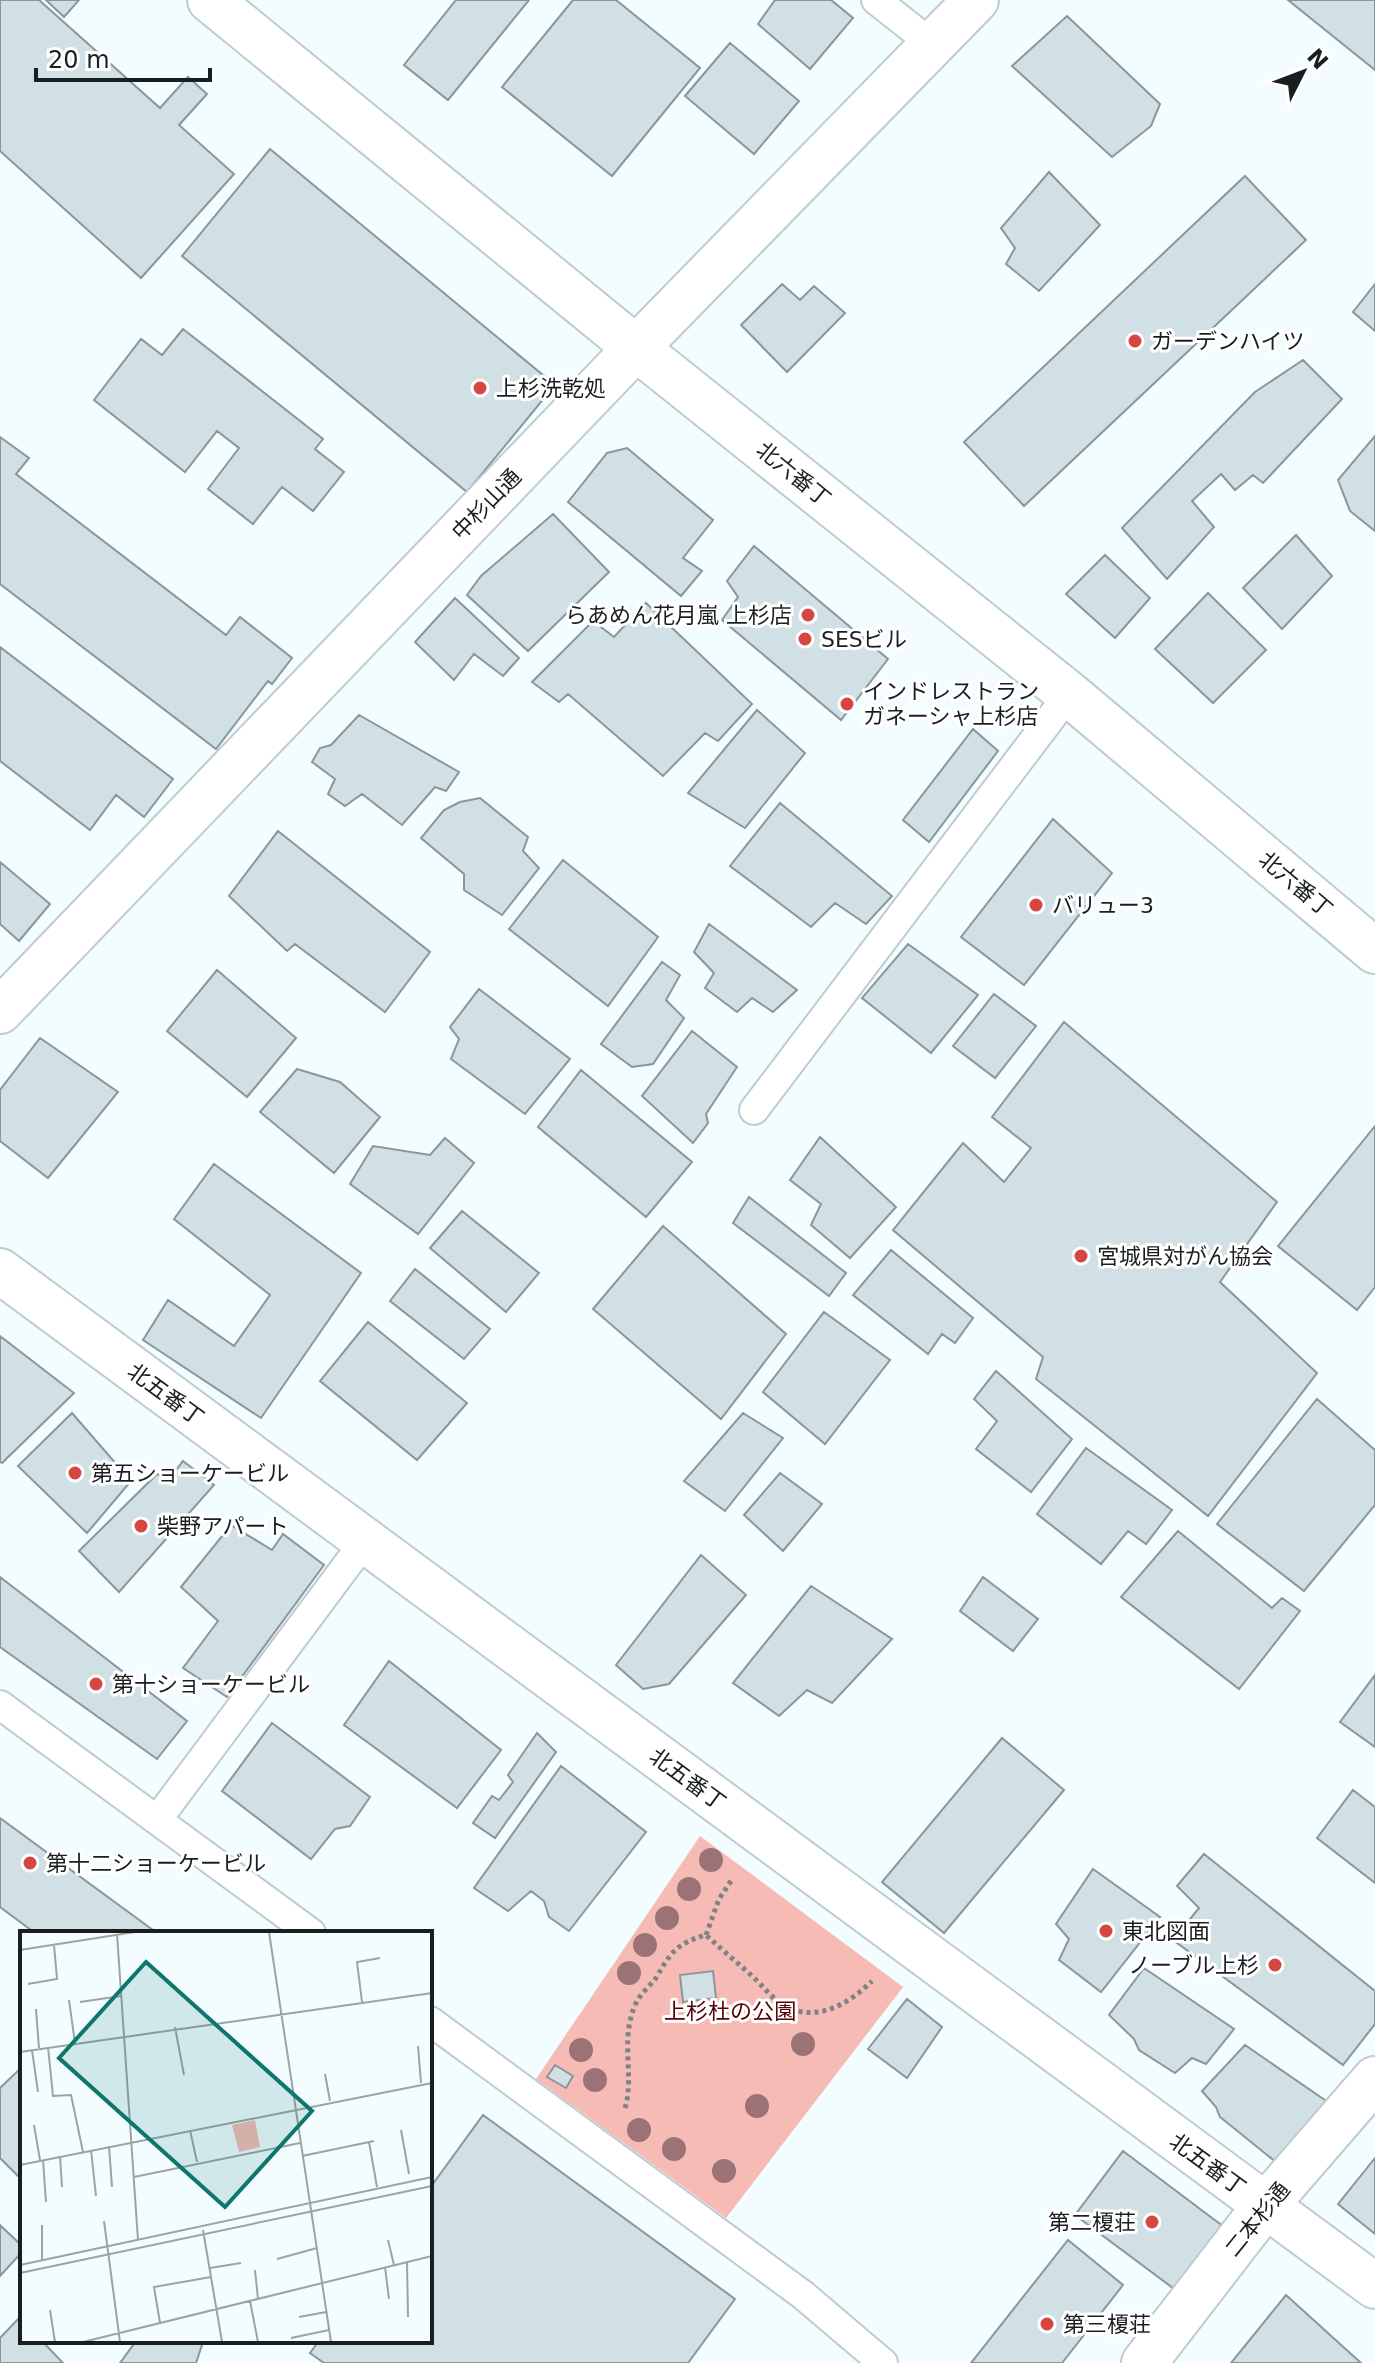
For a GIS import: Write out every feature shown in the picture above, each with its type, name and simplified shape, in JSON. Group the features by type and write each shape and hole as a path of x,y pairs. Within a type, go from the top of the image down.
{"street":[{"name":"中杉山通","path":"0,1011 636,348 976,0"},
{"name":"北六番丁","path":"230,6 636,348 1069,694 1375,951"},
{"name":"北五番丁","path":"0,1271 1375,2286"},
{"name":"二本杉通","path":"1144,2363 1265,2206 1375,2079"}],"lane":[{"path":"876,0 933,45"},
{"path":"754,1110 1069,694"},
{"path":"157,1820 365,1541"},
{"path":"0,1705 308,1931"},
{"path":"432,2022 803,2295 883,2363"}],"path":[{"path":"593,2140 626,2106 626,2049 629,2023 637,2000 655,1979 667,1956 679,1946 706,1935 719,1899 765,1836"},
{"path":"706,1935 776,2000 793,2011 814,2013 832,2010 853,1998 870,1983 902,1938"}],"green space":[{"name":"上杉杜の公園","path":"700,1836 903,1987 726,2218 536,2079"}],"building":[{"path":"0,0 39,0 160,108 188,77 207,94 179,125 234,174 141,278 0,151"},
{"path":"46,0 79,0 64,17"},
{"path":"456,0 529,0 448,100 404,65"},
{"path":"573,0 616,0 700,68 612,176 502,87"},
{"path":"775,0 831,0 853,18 810,69 758,24"},
{"path":"1288,0 1375,0 1375,70"},
{"path":"1067,16 1160,104 1151,126 1112,157 1012,66"},
{"path":"730,43 799,101 754,154 685,96"},
{"path":"270,149 555,385 467,492 182,256"},
{"path":"1049,172 1100,225 1039,291 1006,264 1015,248 1001,228"},
{"name":"ガーデンハイツ","path":"1245,176 1306,240 1024,506 964,442"},
{"path":"782,284 800,300 814,286 845,313 787,372 741,325"},
{"path":"1375,284 1375,331 1353,312"},
{"path":"183,329 323,439 315,449 344,472 313,511 282,487 253,524 208,489 239,448 217,431 185,472 94,400 141,339 162,355"},
{"path":"1303,360 1342,399 1263,483 1253,475 1235,490 1221,474 1192,501 1214,527 1167,579 1122,528 1255,392"},
{"path":"1375,436 1375,531 1350,511 1338,480"},
{"path":"0,437 29,458 16,474 226,635 240,617 292,658 272,684 268,681 216,749 0,584"},
{"path":"627,448 713,520 683,558 702,571 681,596 568,502 607,453"},
{"path":"553,514 609,572 528,651 467,595 481,576"},
{"path":"1296,535 1332,576 1282,629 1243,588"},
{"name":"SESビル","path":"754,546 888,659 841,720 722,620 738,597 727,581"},
{"path":"1105,555 1150,598 1115,638 1066,594"},
{"path":"1208,593 1266,650 1213,703 1155,649"},
{"path":"455,598 519,658 503,676 474,654 454,680 415,642"},
{"path":"646,603 752,704 718,741 705,733 663,776 568,694 559,702 532,682 593,621 614,637"},
{"path":"0,647 173,779 144,817 116,795 90,830 0,761"},
{"path":"757,710 805,753 745,828 688,793"},
{"path":"359,715 459,772 446,791 435,787 402,825 362,794 345,806 328,794 335,779 312,762 320,748 331,745"},
{"path":"973,729 998,751 929,842 903,820"},
{"path":"480,798 528,837 523,851 539,868 502,915 464,890 464,874 421,838 444,810 460,802"},
{"path":"780,803 892,896 866,924 835,903 811,927 730,866"},
{"name":"バリュー3","path":"1053,819 1112,873 1024,985 961,937"},
{"path":"278,831 430,952 385,1012 295,944 287,951 229,896"},
{"path":"563,860 658,937 608,1006 509,929"},
{"path":"0,862 50,904 19,941 0,924"},
{"path":"709,924 797,990 773,1012 752,998 737,1012 705,988 714,973 694,952"},
{"path":"908,944 978,995 931,1053 862,998"},
{"path":"662,962 680,975 666,1000 684,1018 653,1064 632,1067 601,1044"},
{"path":"217,970 296,1038 247,1097 167,1031"},
{"path":"479,989 570,1059 525,1114 451,1059 459,1039 450,1027"},
{"path":"994,994 1036,1026 995,1078 953,1046"},
{"name":"宮城県対がん協会","path":"1064,1022 1277,1202 1220,1282 1317,1373 1208,1516 1036,1379 1043,1357 893,1230 963,1143 1004,1182 1031,1148 992,1117"},
{"path":"692,1031 737,1067 706,1114 708,1123 693,1143 642,1096"},
{"path":"40,1038 118,1092 48,1178 0,1141 0,1090"},
{"path":"297,1069 340,1082 380,1117 334,1173 260,1112"},
{"path":"581,1070 692,1162 646,1217 538,1127"},
{"path":"1375,1126 1375,1287 1357,1310 1278,1246"},
{"path":"820,1137 896,1207 850,1258 811,1225 821,1204 790,1180"},
{"path":"445,1138 474,1163 418,1234 350,1184 373,1146 430,1155"},
{"path":"214,1164 361,1273 261,1418 143,1340 168,1300 234,1346 270,1295 174,1219"},
{"path":"749,1197 846,1273 829,1296 733,1223"},
{"path":"462,1211 539,1273 506,1312 430,1248"},
{"path":"663,1226 786,1334 721,1419 593,1309"},
{"path":"891,1250 973,1318 955,1343 942,1334 928,1354 853,1295"},
{"path":"415,1269 490,1329 464,1359 390,1301"},
{"path":"824,1312 890,1360 825,1444 763,1392"},
{"path":"368,1322 467,1403 417,1460 320,1381"},
{"path":"0,1336 74,1393 2,1463 0,1462"},
{"path":"996,1371 1072,1439 1031,1492 976,1449 997,1421 974,1399"},
{"path":"1317,1399 1375,1450 1375,1505 1304,1591 1217,1524"},
{"name":"第五ショーケービル","path":"72,1413 131,1481 87,1533 18,1466"},
{"path":"743,1413 783,1438 725,1511 684,1481"},
{"path":"1086,1448 1172,1510 1146,1544 1128,1531 1101,1564 1037,1514"},
{"name":"柴野アパート","path":"183,1461 214,1485 119,1592 79,1551 157,1474 169,1479"},
{"path":"780,1473 822,1504 783,1551 744,1515"},
{"path":"231,1525 272,1550 283,1534 324,1565 227,1697 183,1668 218,1621 181,1587"},
{"path":"1178,1531 1272,1608 1282,1598 1300,1611 1239,1689 1121,1597"},
{"path":"701,1555 746,1595 669,1684 643,1689 616,1665"},
{"name":"第十ショーケービル","path":"0,1577 187,1721 157,1759 0,1647"},
{"path":"983,1577 1038,1619 1013,1651 960,1611"},
{"path":"811,1586 892,1639 832,1703 807,1690 779,1716 733,1683"},
{"path":"389,1661 501,1750 457,1808 344,1725"},
{"path":"1375,1675 1375,1747 1340,1722"},
{"path":"272,1723 370,1797 350,1826 335,1829 311,1859 222,1791"},
{"path":"537,1733 556,1752 495,1838 473,1823 492,1796 499,1800 513,1782 508,1775"},
{"path":"1002,1738 1064,1790 944,1933 882,1882"},
{"path":"561,1766 646,1832 569,1931 549,1917 544,1901 531,1891 508,1911 474,1888"},
{"path":"1353,1790 1375,1807 1375,1883 1317,1838"},
{"name":"第十二ショーケービル","path":"0,1818 154,1931 32,1931 0,1907"},
{"name":"ノーブル上杉","path":"1204,1854 1375,1991 1375,2024 1343,2065 1173,1940 1199,1908 1177,1886"},
{"name":"東北図面","path":"1093,1869 1160,1917 1101,1992 1059,1960 1069,1939 1056,1924"},
{"path":"1144,1968 1234,2029 1206,2064 1192,2058 1175,2073 1139,2050 1134,2039 1109,2015"},
{"path":"713,1971 716,1998 683,2002 680,1975"},
{"path":"907,1999 942,2027 907,2078 868,2049"},
{"path":"1245,2045 1332,2105 1282,2167 1220,2117 1216,2107 1202,2091"},
{"path":"555,2065 573,2076 566,2088 547,2077"},
{"path":"20,2069 20,2178 0,2158 0,2088"},
{"path":"483,2115 735,2299 688,2363 324,2363 310,2353 318,2343 432,2343 432,2185"},
{"name":"第二榎荘","path":"1123,2151 1228,2230 1181,2294 1075,2215"},
{"path":"1375,2158 1375,2234 1338,2204"},
{"path":"0,2225 20,2244 20,2254 0,2276"},
{"name":"第三榎荘","path":"1068,2240 1123,2285 1062,2363 971,2363"},
{"path":"1286,2295 1361,2363 1231,2363"},
{"path":"20,2317 20,2343 44,2343 63,2363 0,2363 0,2338"},
{"path":"135,2343 202,2345 196,2363 120,2363"}],"place":[{"name":"ガーデンハイツ","path":"1135,341"},
{"name":"上杉洗乾処","path":"480,388"},
{"name":"らあめん花月嵐 上杉店","path":"808,615"},
{"name":"SESビル","path":"805,639"},
{"name":"インドレストラン ガネーシャ上杉店","path":"847,704"},
{"name":"バリュー3","path":"1036,905"},
{"name":"宮城県対がん協会","path":"1081,1256"},
{"name":"第五ショーケービル","path":"75,1473"},
{"name":"柴野アパート","path":"141,1526"},
{"name":"第十ショーケービル","path":"96,1684"},
{"name":"第十二ショーケービル","path":"30,1863"},
{"name":"東北図面","path":"1106,1931"},
{"name":"ノーブル上杉","path":"1275,1965"},
{"name":"第二榎荘","path":"1152,2222"},
{"name":"第三榎荘","path":"1047,2324"}]}
